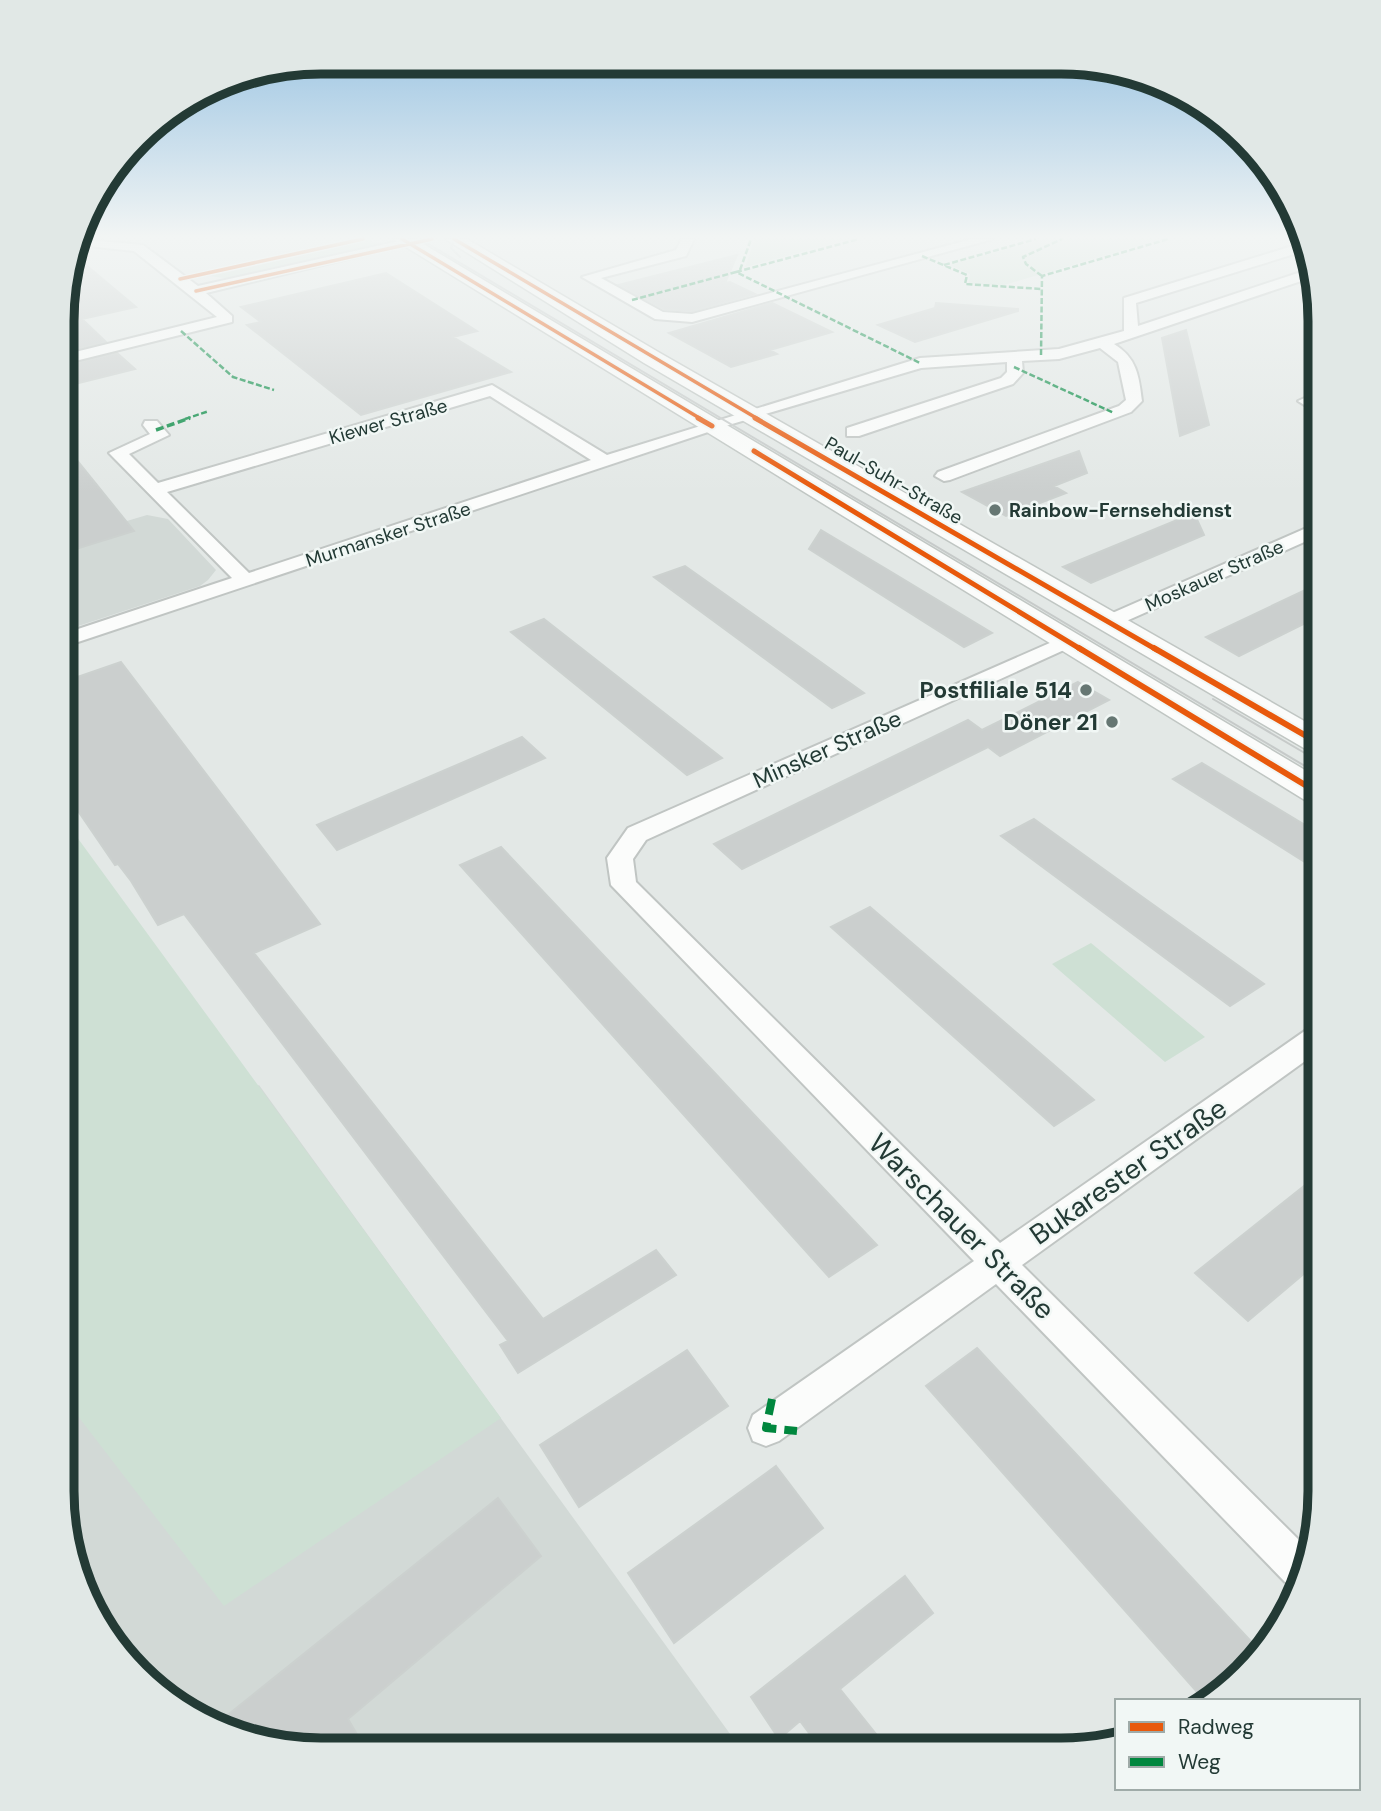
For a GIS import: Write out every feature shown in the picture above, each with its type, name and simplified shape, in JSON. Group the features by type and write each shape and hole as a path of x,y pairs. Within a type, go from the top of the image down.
{"street":[{"path":"74,356 205,324"},
{"path":"542,324 1308,786"},
{"name":"Paul-Suhr-Straße","path":"596,324 1308,737"},
{"path":"1130,324 1131,333"},
{"path":"712,426 920,363 1059,354 1160,324"},
{"path":"944,476 1125,409 1134,401 1129,364 1122,354 1101,343"},
{"path":"853,432 1007,381 1015,373 1014,357"},
{"name":"Kiewer Straße","path":"155,490 492,390 607,462"},
{"path":"150,425 161,435 118,453 246,581"},
{"name":"Murmansker Straße","path":"74,637 712,426"},
{"name":"Moskauer Straße","path":"1108,622 1308,533"},
{"name":"Minsker Straße","path":"624,885 620,858 637,834 1068,641"},
{"name":"Warschauer Straße","path":"624,885 1296,1564"},
{"name":"Bukarester Straße","path":"766,1428 1307,1044"}],"shaded area":[{"path":"147,515 168,519 216,570 200,586 74,627 74,537"},
{"path":"259,1085 733,1738 304,1737 272,1733 226,1719 170,1686 146,1665 115,1628 92,1585 78,1539 74,1507 74,1191"}],"green space":[{"path":"74,833 501,1418 224,1606 74,1411"},
{"path":"1091,943 1205,1037 1165,1062 1052,964"}],"building":[{"path":"74,324 87,324 106,342 74,349"},
{"path":"465,324 477,331 453,337 511,372 361,415 247,325"},
{"path":"702,324 814,324 832,332 770,350 777,354 731,367 669,333"},
{"path":"883,324 976,324 915,342 878,325"},
{"path":"1186,330 1209,425 1180,436 1162,338"},
{"path":"117,353 135,369 74,384 74,363"},
{"path":"1079,451 1087,473 1054,486 1066,493 1006,516 962,492"},
{"path":"74,457 134,531 74,550"},
{"path":"1194,513 1204,535 1091,583 1063,567"},
{"path":"821,530 992,633 964,647 809,549"},
{"path":"685,566 864,693 832,708 654,577"},
{"path":"1308,589 1308,622 1239,656 1206,637"},
{"path":"544,619 722,758 687,775 511,632"},
{"path":"121,662 320,924 254,953 543,1319 656,1250 676,1275 518,1373 500,1345 508,1341 184,914 158,925 131,881 118,864 115,865 74,805 74,678"},
{"path":"1078,682 1109,700 1000,756 988,747 742,869 714,844 968,720 982,730"},
{"path":"522,737 545,758 337,850 317,825"},
{"path":"1202,763 1308,827 1308,864 1173,779"},
{"path":"1034,819 1264,984 1230,1006 1001,836"},
{"path":"501,847 877,1245 829,1277 460,865"},
{"path":"870,907 1094,1100 1054,1126 831,927"},
{"path":"1307,1183 1307,1271 1248,1321 1195,1273"},
{"path":"977,1348 1254,1644 1235,1665 1200,1695 926,1386"},
{"path":"687,1350 728,1406 579,1507 540,1445"},
{"path":"776,1466 823,1528 674,1643 628,1573"},
{"path":"498,1498 541,1556 348,1719 359,1738 320,1738 272,1733 224,1718"},
{"path":"905,1576 933,1613 840,1689 879,1738 813,1738 800,1721 778,1738 751,1697"}],"tram line":[{"path":"562,324 1308,768"},
{"path":"1213,699 1308,755"}],"marked path":[{"path":"840,324 920,363"},
{"path":"1041,324 1041,355"},
{"path":"181,331 233,377 274,390"},
{"path":"1014,367 1114,413"},
{"path":"156,430 209,411"},
{"path":"772,1399 766,1428 797,1431"}],"cycle path":[{"path":"542,324 712,426"},
{"path":"595,324 1308,737"},
{"path":"754,451 1308,786"}],"place":[{"name":"Rainbow-Fernsehdienst","path":"995,510"},
{"name":"Postfiliale 514","path":"1086,690"},
{"name":"Döner 21","path":"1112,722"}]}
